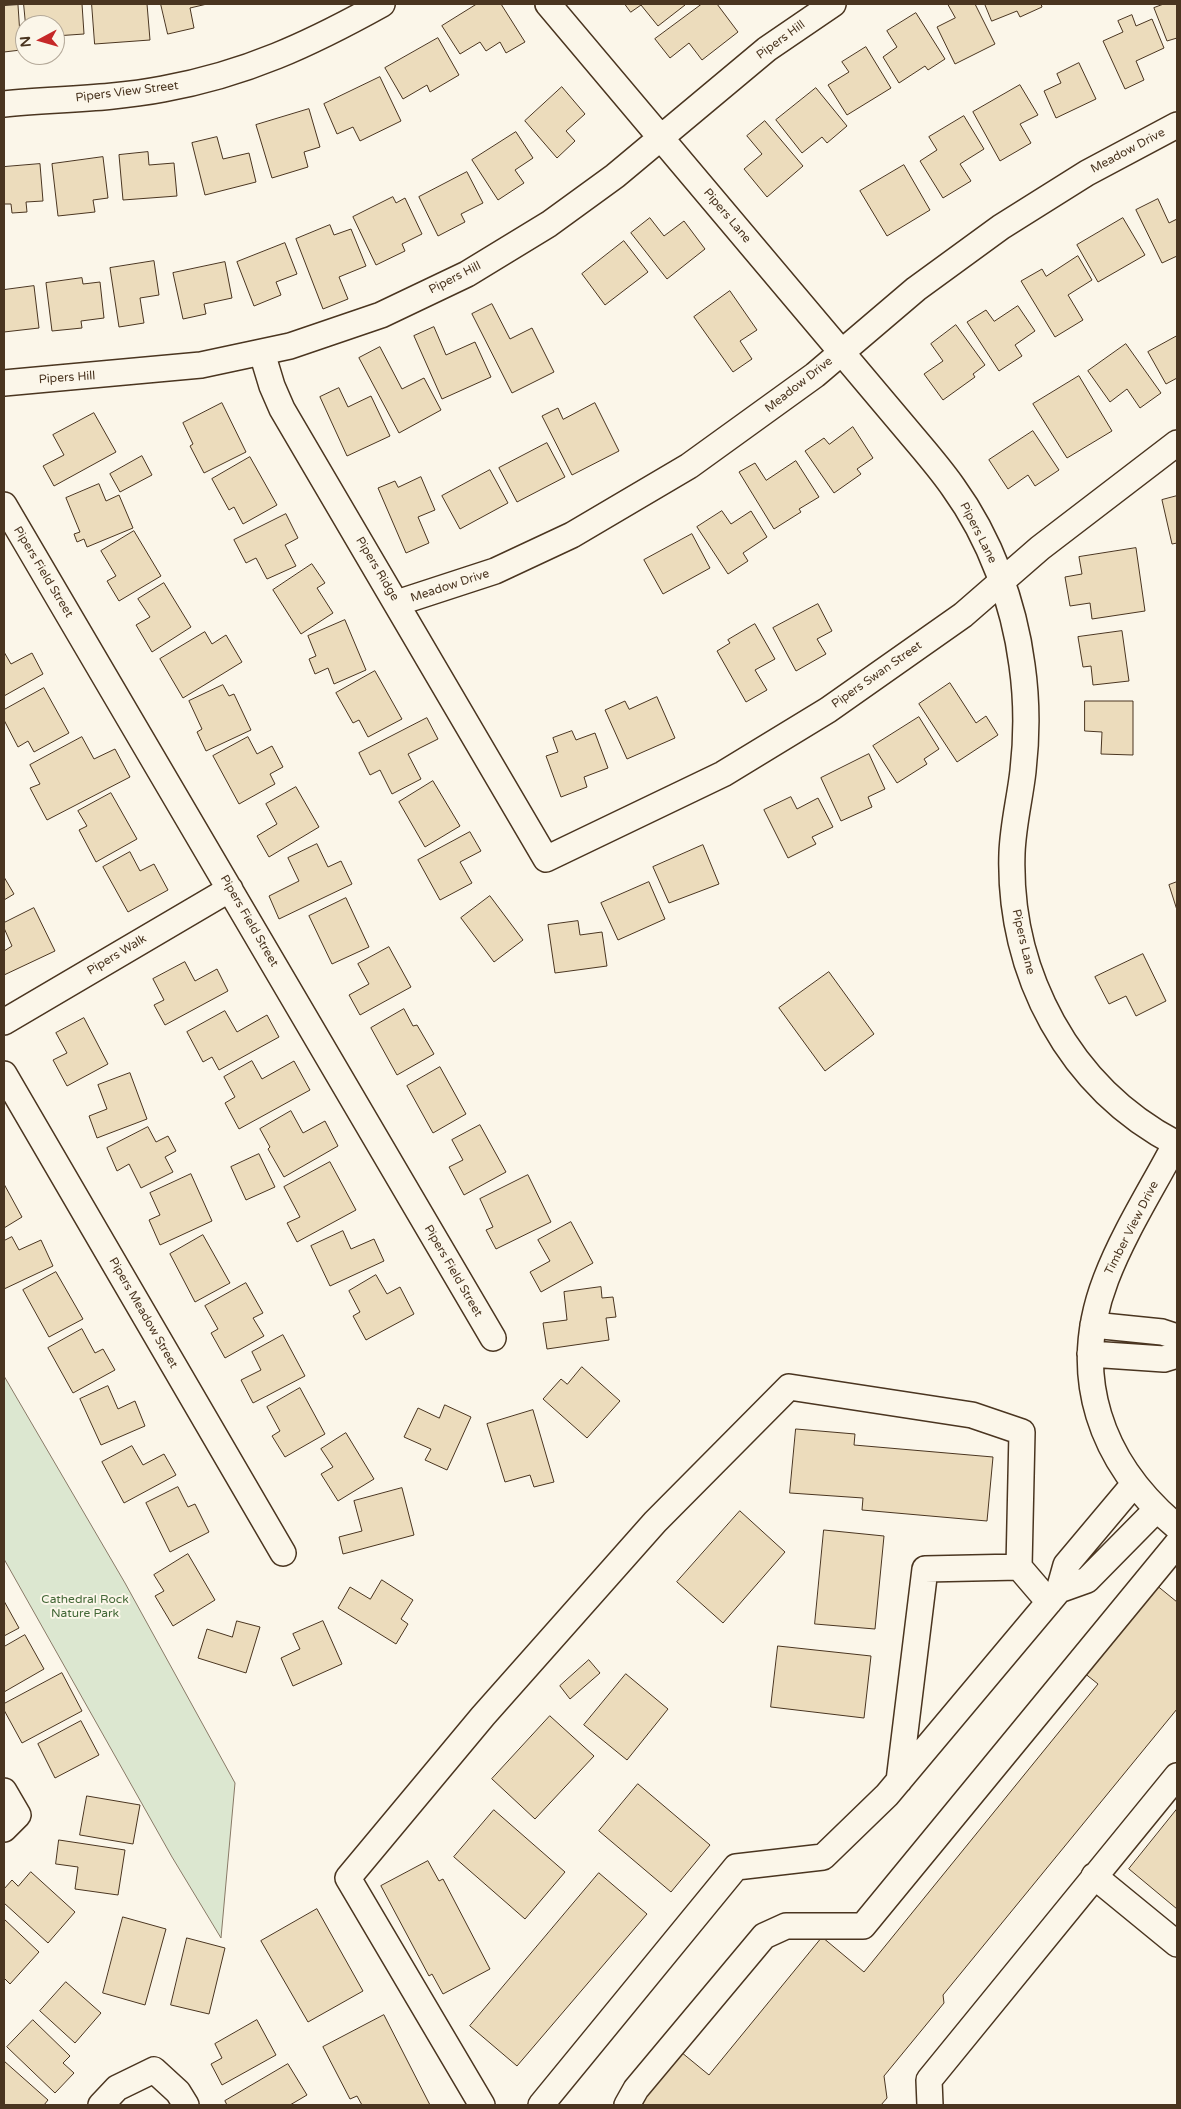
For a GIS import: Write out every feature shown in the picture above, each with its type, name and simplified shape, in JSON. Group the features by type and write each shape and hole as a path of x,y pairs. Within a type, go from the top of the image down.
{"street":[{"name":"Pipers View Street","path":"4,104 153,91 207,80 268,61 327,35 382,4"},
{"name":"Pipers Lane","path":"548,4 842,351 954,488 975,523 1001,580 1019,645 1026,704 1025,748 1014,835 1012,873 1015,916 1026,964 1043,1007 1055,1029 1085,1069 1127,1113 1141,1124 1177,1144"},
{"name":"Pipers Hill","path":"4,383 201,365 290,346 381,315 468,274 549,224 615,176 767,49 833,4"},
{"name":"Meadow Drive","path":"397,603 495,571 572,535 689,466 815,375 916,289 1002,227 1095,168 1177,125"},
{"name":"Pipers Ridge","path":"262,353 272,386 282,409 546,859"},
{"name":"Pipers Swan Street","path":"546,859 723,774 828,710 963,615 1040,548 1177,443"},
{"name":"Pipers Field Street","path":"4,505 493,1338"},
{"name":"Pipers Walk","path":"4,1022 230,889"},
{"name":"Pipers Meadow Street","path":"4,1074 283,1553"},
{"name":"Timber View Drive","path":"1177,1144 1115,1258 1101,1293 1090,1354 1093,1388 1102,1423 1115,1456 1134,1484 1177,1527"},
{"path":"1094,1325 1162,1332 1177,1337"},
{"path":"1090,1354 1164,1359 1177,1355"},
{"path":"482,2105 348,1878 482,1716 642,1537 746,1430 789,1387 972,1415 1022,1432 1019,1567"},
{"path":"541,2105 736,1867 823,1857 887,1795 1054,1596 1066,1565 1134,1484"},
{"path":"1054,1596 1087,1580 1157,1509"},
{"path":"627,2105 636,2089 764,1936 786,1926 863,1926 1177,1544"},
{"path":"898,1781 925,1569 1019,1567 1054,1596"},
{"path":"930,2105 929,2080 1177,1776"},
{"path":"4,1791 11,1822"},
{"path":"1094,1876 1177,1944"},
{"path":"101,2105 117,2088 154,2070 178,2092 186,2105"}],"green space":[{"name":"Cathedral Rock Nature Park","path":"4,1376 125,1583 235,1783 221,1938 172,1857 4,1559"}],"building":[{"path":"24,4 82,4 84,34 65,35 65,15 25,15"},
{"path":"92,4 147,4 150,40 95,44"},
{"path":"161,4 207,4 190,8 194,28 168,34"},
{"path":"477,4 501,4 525,42 506,53 500,42 486,51 480,42 460,54 442,26"},
{"path":"625,4 685,5 658,26 641,5 631,12"},
{"path":"702,4 717,4 738,32 702,60 689,43 670,58 655,39"},
{"path":"948,4 975,4 995,44 955,64 937,27 955,18"},
{"path":"985,4 1041,4 1042,7 1020,17 1017,11 992,21"},
{"path":"1164,4 1177,4 1177,38 1167,41 1154,8"},
{"path":"18,5 19,15 15,15 15,51 4,52 4,6"},
{"path":"916,13 945,59 928,70 925,66 899,83 883,57 897,47 887,31"},
{"path":"1132,15 1136,26 1152,19 1164,48 1136,61 1144,80 1125,89 1103,41 1123,32 1118,21"},
{"path":"438,38 459,75 430,92 427,85 403,99 385,68"},
{"path":"866,47 891,88 847,115 828,85 849,72 842,62"},
{"path":"1079,63 1096,99 1056,118 1044,91 1061,83 1057,74"},
{"path":"380,77 401,121 360,141 353,127 337,134 324,104"},
{"path":"1020,85 1038,115 1020,124 1031,143 1000,161 973,112"},
{"path":"562,87 585,114 566,131 575,141 557,158 525,121"},
{"path":"816,88 847,126 827,143 822,137 802,153 776,120"},
{"path":"309,109 320,147 304,152 308,167 272,178 256,125"},
{"path":"964,116 984,149 960,164 971,181 943,198 920,161 937,150 929,137"},
{"path":"765,121 803,166 767,197 744,169 762,154 747,136"},
{"path":"516,132 533,158 515,170 524,183 498,200 472,160"},
{"path":"217,137 223,159 249,153 256,182 205,195 192,143"},
{"path":"148,152 149,165 174,163 177,196 123,200 119,155"},
{"path":"103,157 108,198 93,200 95,212 58,216 52,164"},
{"path":"40,164 43,201 26,202 27,212 12,213 11,204 4,204 4,167"},
{"path":"904,165 930,210 887,236 860,191"},
{"path":"467,172 483,203 461,214 465,222 438,236 419,197"},
{"path":"393,197 396,203 405,198 422,234 402,244 405,251 376,265 353,217"},
{"path":"1158,199 1169,223 1177,219 1177,256 1162,263 1136,210"},
{"path":"650,218 664,236 684,221 705,249 667,279 631,233"},
{"path":"1123,218 1145,255 1098,282 1077,245"},
{"path":"330,225 334,235 351,229 366,266 339,277 348,299 323,309 296,239"},
{"path":"624,241 648,272 605,305 582,274"},
{"path":"285,243 297,274 276,282 281,295 254,306 237,262"},
{"path":"1078,256 1092,280 1068,295 1083,320 1055,337 1021,281 1042,269 1046,276"},
{"path":"154,261 159,295 140,298 144,323 119,327 110,268"},
{"path":"225,262 232,298 204,304 206,314 183,319 173,273"},
{"path":"82,278 83,284 100,282 104,318 81,321 82,328 52,331 46,283"},
{"path":"34,286 39,328 4,332 4,290"},
{"path":"730,291 757,330 740,341 752,359 733,372 694,317"},
{"path":"492,304 510,339 532,328 554,372 512,393 472,314"},
{"path":"1018,306 1035,331 1015,345 1022,356 999,371 967,322 986,310 994,321"},
{"path":"956,325 985,365 973,374 975,377 943,400 924,374 943,361 931,344"},
{"path":"434,327 446,355 475,342 491,377 442,399 414,336"},
{"path":"1177,336 1177,378 1166,384 1148,352"},
{"path":"1126,344 1161,393 1140,408 1127,389 1110,402 1088,371"},
{"path":"380,347 402,389 424,378 441,410 399,433 359,358"},
{"path":"1079,376 1112,431 1067,458 1033,404"},
{"path":"339,388 348,407 371,396 390,436 347,456 320,397"},
{"path":"222,403 246,452 204,473 190,446 193,444 183,423"},
{"path":"595,403 619,451 572,475 542,416 558,408 563,419"},
{"path":"94,413 116,452 54,486 43,466 64,455 53,435"},
{"path":"853,427 873,458 857,469 861,474 834,493 805,451 824,438 829,444"},
{"path":"1033,431 1059,470 1035,486 1028,475 1008,489 989,460"},
{"path":"547,443 565,477 517,502 499,468"},
{"path":"142,456 152,475 120,492 110,474"},
{"path":"250,457 277,505 243,524 234,507 229,510 212,479"},
{"path":"796,461 819,497 799,509 801,512 774,529 739,472 755,463 766,480"},
{"path":"490,470 508,503 460,529 442,496"},
{"path":"421,477 435,510 418,517 429,543 406,553 378,488 395,481 398,487"},
{"path":"99,484 106,501 119,495 133,528 87,547 84,539 77,542 74,534 80,532 66,498"},
{"path":"1177,496 1177,543 1172,544 1162,500"},
{"path":"722,511 731,524 751,511 767,537 743,553 748,561 728,574 697,527"},
{"path":"286,514 298,538 285,545 296,566 267,579 256,558 246,563 234,540"},
{"path":"134,531 161,576 119,601 107,581 116,576 101,551"},
{"path":"692,534 710,568 663,594 644,560"},
{"path":"1136,548 1145,611 1092,619 1090,603 1070,606 1065,577 1082,574 1079,557"},
{"path":"312,564 325,583 317,588 333,613 301,634 273,590"},
{"path":"164,583 191,627 152,652 136,625 150,617 138,599"},
{"path":"818,604 832,631 817,639 826,654 796,671 773,628"},
{"path":"345,620 366,670 334,684 328,668 315,674 309,659 316,656 308,636"},
{"path":"755,624 775,659 755,670 767,690 746,702 717,651 730,643 728,640"},
{"path":"1122,631 1129,681 1093,685 1091,666 1083,667 1078,637"},
{"path":"205,632 212,644 226,635 242,662 183,698 160,659"},
{"path":"4,652 11,664 32,653 43,674 4,696"},
{"path":"375,671 402,719 368,737 359,720 353,723 336,693"},
{"path":"950,683 976,723 986,716 998,735 957,762 919,704"},
{"path":"223,685 229,696 234,694 251,730 206,751 197,732 202,729 189,701"},
{"path":"44,688 69,733 34,752 28,741 18,747 4,720 4,710"},
{"path":"657,697 675,738 627,759 605,710 625,701 629,709"},
{"path":"1085,701 1133,701 1133,755 1101,754 1102,732 1085,731"},
{"path":"919,717 939,749 924,759 927,764 897,783 873,746"},
{"path":"427,718 438,739 408,754 421,779 392,794 380,770 370,775 359,753"},
{"path":"572,731 576,740 595,733 608,768 584,777 587,787 561,797 546,756 558,752 553,738"},
{"path":"82,737 94,759 115,749 130,777 47,820 30,788 40,784 30,765"},
{"path":"248,737 257,754 272,746 283,767 270,774 275,784 239,804 213,756"},
{"path":"869,754 885,789 868,797 872,807 841,821 821,778"},
{"path":"433,781 460,826 425,847 399,802"},
{"path":"296,787 319,827 269,857 257,836 277,824 266,804"},
{"path":"111,793 137,839 96,862 79,830 87,826 78,811"},
{"path":"791,797 797,809 818,798 833,827 812,837 816,844 788,858 764,810"},
{"path":"470,832 481,851 460,862 472,883 440,900 418,860"},
{"path":"317,844 328,867 341,861 352,884 279,919 269,896 299,881 288,858"},
{"path":"703,845 719,884 669,903 653,867"},
{"path":"130,852 140,871 154,864 168,890 128,912 103,867"},
{"path":"4,877 14,894 4,900"},
{"path":"649,882 665,919 618,940 601,903"},
{"path":"1177,882 1177,910 1169,885"},
{"path":"490,896 523,940 494,962 461,918"},
{"path":"346,898 369,947 332,964 309,916"},
{"path":"34,908 55,951 4,975 4,951 12,946 4,928 4,923"},
{"path":"578,921 580,935 602,932 607,966 555,973 548,925"},
{"path":"389,947 411,987 360,1015 349,995 369,984 358,964"},
{"path":"1143,954 1166,1001 1136,1016 1126,996 1109,1004 1095,977"},
{"path":"185,962 195,981 217,969 228,991 165,1025 154,1005 164,1000 153,979"},
{"path":"829,972 874,1034 825,1071 779,1008"},
{"path":"404,1009 413,1026 417,1025 434,1054 397,1075 371,1028"},
{"path":"225,1011 237,1032 267,1015 279,1037 219,1070 212,1057 203,1062 187,1032"},
{"path":"84,1018 108,1064 67,1086 53,1060 67,1053 56,1033"},
{"path":"252,1061 262,1079 294,1061 310,1090 239,1129 225,1103 235,1097 224,1077"},
{"path":"440,1067 466,1114 433,1133 407,1086"},
{"path":"130,1073 147,1119 97,1138 89,1116 107,1109 98,1085"},
{"path":"291,1111 303,1133 325,1121 338,1146 284,1177 268,1149 270,1147 260,1129"},
{"path":"480,1125 506,1172 464,1195 449,1167 463,1160 452,1140"},
{"path":"148,1127 156,1142 168,1136 176,1151 165,1157 173,1172 141,1188 129,1164 117,1171 107,1148"},
{"path":"259,1154 275,1187 246,1200 231,1167"},
{"path":"330,1162 356,1210 297,1242 287,1223 300,1217 284,1187"},
{"path":"191,1174 212,1221 160,1245 149,1220 160,1215 150,1193"},
{"path":"528,1175 551,1222 496,1249 486,1230 493,1227 480,1199"},
{"path":"4,1184 22,1217 4,1228"},
{"path":"571,1222 593,1263 541,1292 530,1272 550,1261 538,1240"},
{"path":"343,1231 351,1249 374,1239 384,1261 330,1286 311,1246"},
{"path":"203,1235 230,1283 195,1302 170,1254"},
{"path":"12,1237 19,1250 41,1240 53,1266 4,1289 4,1241"},
{"path":"56,1272 83,1319 49,1337 23,1290"},
{"path":"376,1275 387,1294 400,1287 414,1314 366,1340 353,1316 360,1312 349,1291"},
{"path":"246,1283 263,1313 253,1318 264,1336 225,1358 211,1333 218,1329 205,1306"},
{"path":"601,1287 602,1298 613,1297 616,1317 606,1318 609,1340 547,1349 543,1323 567,1320 564,1292"},
{"path":"82,1329 95,1353 103,1349 115,1370 73,1393 48,1348"},
{"path":"283,1335 305,1376 253,1403 241,1380 261,1370 252,1352"},
{"path":"582,1367 620,1401 587,1438 543,1399 561,1379 567,1384"},
{"path":"108,1386 118,1409 135,1401 145,1426 101,1445 80,1399"},
{"path":"300,1388 325,1434 285,1457 272,1436 280,1431 267,1407"},
{"path":"445,1405 471,1417 447,1470 425,1460 431,1449 404,1437 418,1408 439,1418"},
{"path":"533,1410 554,1482 534,1487 530,1475 505,1482 487,1424"},
{"path":"796,1429 855,1434 854,1445 993,1457 987,1521 862,1510 863,1498 790,1493"},
{"path":"346,1433 374,1479 338,1501 321,1474 333,1467 321,1449"},
{"path":"132,1446 143,1465 164,1454 176,1475 124,1503 102,1462"},
{"path":"178,1487 188,1507 195,1504 209,1532 170,1552 146,1503"},
{"path":"402,1488 414,1535 343,1554 339,1537 362,1531 354,1501"},
{"path":"740,1511 785,1552 723,1623 677,1582"},
{"path":"824,1530 884,1536 875,1629 815,1624"},
{"path":"188,1554 215,1600 173,1626 155,1596 164,1591 154,1575"},
{"path":"382,1580 413,1600 401,1619 408,1624 396,1644 338,1608 350,1587 370,1599"},
{"path":"1155,1584 1177,1602 1177,1709 943,1995 944,2003 884,2076 887,2098 881,2105 638,2105 681,2052 709,2075 822,1937 864,1972 1098,1684 1083,1672"},
{"path":"4,1601 19,1628 4,1636"},
{"path":"237,1621 260,1627 246,1673 198,1658 207,1629 232,1637"},
{"path":"323,1621 342,1664 293,1686 281,1658 300,1649 293,1634"},
{"path":"25,1635 44,1669 4,1692 4,1647"},
{"path":"778,1646 871,1656 864,1718 771,1707"},
{"path":"589,1660 600,1673 570,1699 560,1686"},
{"path":"62,1673 82,1711 22,1743 4,1710 4,1704"},
{"path":"626,1674 668,1709 627,1760 584,1725"},
{"path":"550,1716 594,1756 535,1819 492,1779"},
{"path":"81,1721 99,1755 55,1778 38,1744"},
{"path":"638,1784 710,1845 671,1892 599,1831"},
{"path":"87,1796 140,1805 133,1844 80,1835"},
{"path":"1177,1809 1177,1909 1129,1869"},
{"path":"494,1810 565,1872 525,1919 454,1857"},
{"path":"59,1840 125,1850 118,1895 75,1889 78,1867 56,1864"},
{"path":"428,1861 439,1881 443,1879 490,1969 443,1994 432,1974 429,1976 381,1886"},
{"path":"31,1872 75,1912 48,1943 4,1903 4,1889 12,1880 18,1886"},
{"path":"599,1873 647,1914 517,2066 470,2026"},
{"path":"317,1909 363,1991 308,2022 261,1941"},
{"path":"123,1917 166,1929 145,2005 103,1993"},
{"path":"4,1919 39,1952 10,1984 4,1978"},
{"path":"187,1938 225,1948 209,2014 171,2005"},
{"path":"66,1982 101,2013 75,2043 40,2011"},
{"path":"384,2015 430,2105 362,2105 357,2096 350,2099 323,2047"},
{"path":"33,2020 70,2056 63,2063 74,2073 55,2093 7,2047"},
{"path":"257,2020 276,2055 222,2085 211,2064 222,2058 215,2044"},
{"path":"4,2061 48,2100 44,2105 4,2105"},
{"path":"288,2064 307,2095 290,2105 227,2105 225,2101"}]}
